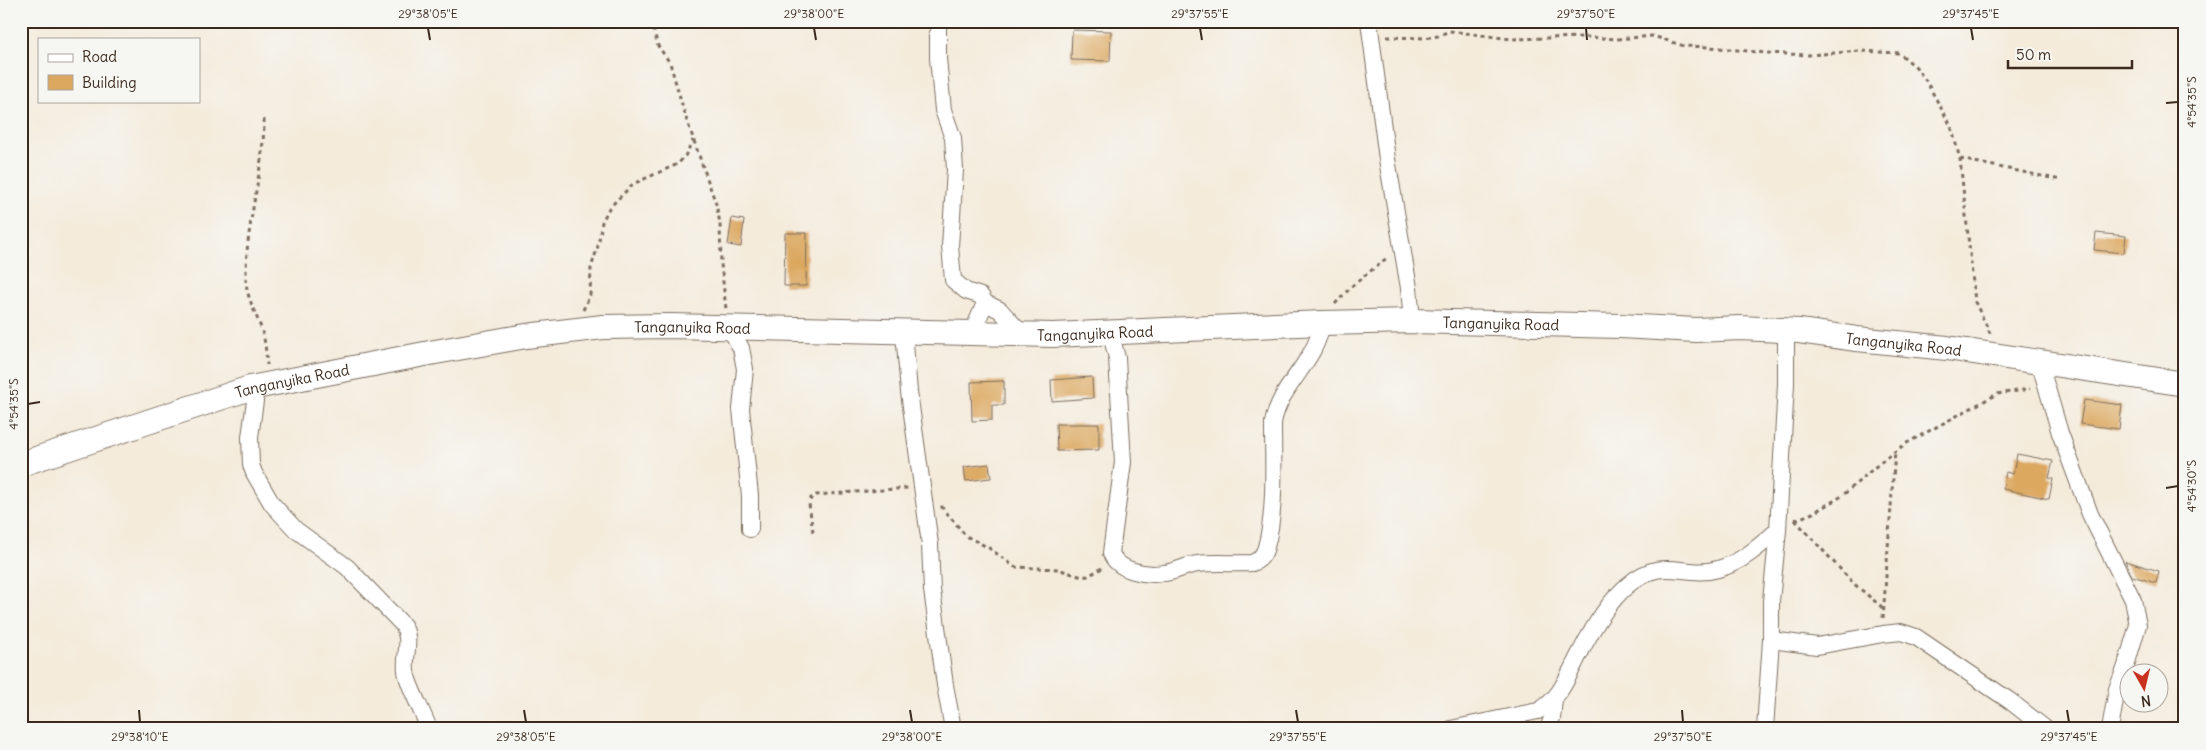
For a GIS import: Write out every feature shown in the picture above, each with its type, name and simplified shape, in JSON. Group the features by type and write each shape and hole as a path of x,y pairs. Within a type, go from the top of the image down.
{"street":[{"path":"938,21 938,58 943,110 953,138 955,170 950,246 953,280 966,291 981,296 985,303 1000,310 1021,333"},
{"path":"1370,28 1412,322"},
{"path":"973,331 985,303"},
{"name":"Tanganyika Road","path":"21,464 257,387 444,350 603,327 730,327 1053,334 1218,329 1322,323 1412,322 1620,326 1696,330 1740,328 1786,330 1857,340 1947,348 2185,384"},
{"path":"1110,331 1116,358 1123,462 1120,498 1111,553 1114,562 1121,567 1146,573 1163,574 1190,565 1252,564 1259,560 1266,548 1269,530 1273,423 1276,407 1316,346 1322,323"},
{"path":"730,327 741,348 745,369 741,409 750,496 750,529"},
{"path":"1764,729 1771,640 1771,601 1778,530 1786,384 1786,330"},
{"path":"904,332 921,486 930,544 932,590 942,667 953,729"},
{"path":"2039,362 2060,433 2090,514 2134,600 2138,615 2138,625 2117,690 2110,729"},
{"path":"257,387 250,455 254,473 272,504 296,530 347,567 403,625 407,635 408,647 406,672 429,729"},
{"path":"1548,729 1552,718 1554,700 1599,620 1617,595 1629,584 1650,571 1661,569 1711,571 1730,566 1778,530"},
{"path":"1771,640 1817,646 1901,632 1916,637 2010,701 2046,729"},
{"path":"1451,729 1538,711 1554,700"}],"path":[{"path":"651,21 658,46 670,63 693,140 716,204 720,223 722,282 730,327"},
{"path":"1370,28 1424,38 1438,36 1449,31 1512,39 1576,37 1617,39 1653,36 1684,46 1710,47 1766,54 1809,55 1860,51 1899,53 1916,67 1926,81 1951,126 1960,159 1975,302 2003,356"},
{"path":"257,387 267,367 265,345 260,325 249,297 246,280 247,239 261,162 264,119"},
{"path":"565,332 577,319 590,295 591,268 598,246 602,222 609,208 633,184 678,164 685,156 693,140"},
{"path":"1960,159 2060,180"},
{"path":"1322,323 1343,294 1401,245"},
{"path":"1778,530 1842,496 1895,452 1997,394 2046,387"},
{"path":"1883,634 1883,609 1895,452"},
{"path":"813,532 809,504 811,498 816,495 897,490 921,486 943,508 966,536 989,548 1015,567 1058,569 1082,577 1088,576 1114,562"},
{"path":"1795,520 1844,571 1853,583 1883,609"}],"building":[{"path":"1072,30 1111,31 1110,61 1071,60"},
{"path":"732,218 744,220 741,247 728,245"},
{"path":"785,233 807,233 806,286 784,286"},
{"path":"2096,233 2126,236 2124,253 2094,250"},
{"path":"1092,377 1093,398 1052,401 1051,380"},
{"path":"1004,381 1004,405 992,405 992,420 972,421 971,382"},
{"path":"2084,400 2122,405 2119,429 2080,424"},
{"path":"1056,424 1099,424 1099,450 1057,451"},
{"path":"2017,454 2053,461 2049,478 2053,479 2049,499 2003,489 2006,472 2013,474"},
{"path":"989,464 991,478 966,481 964,467"},
{"path":"2125,561 2159,571 2156,583 2132,576"}]}
